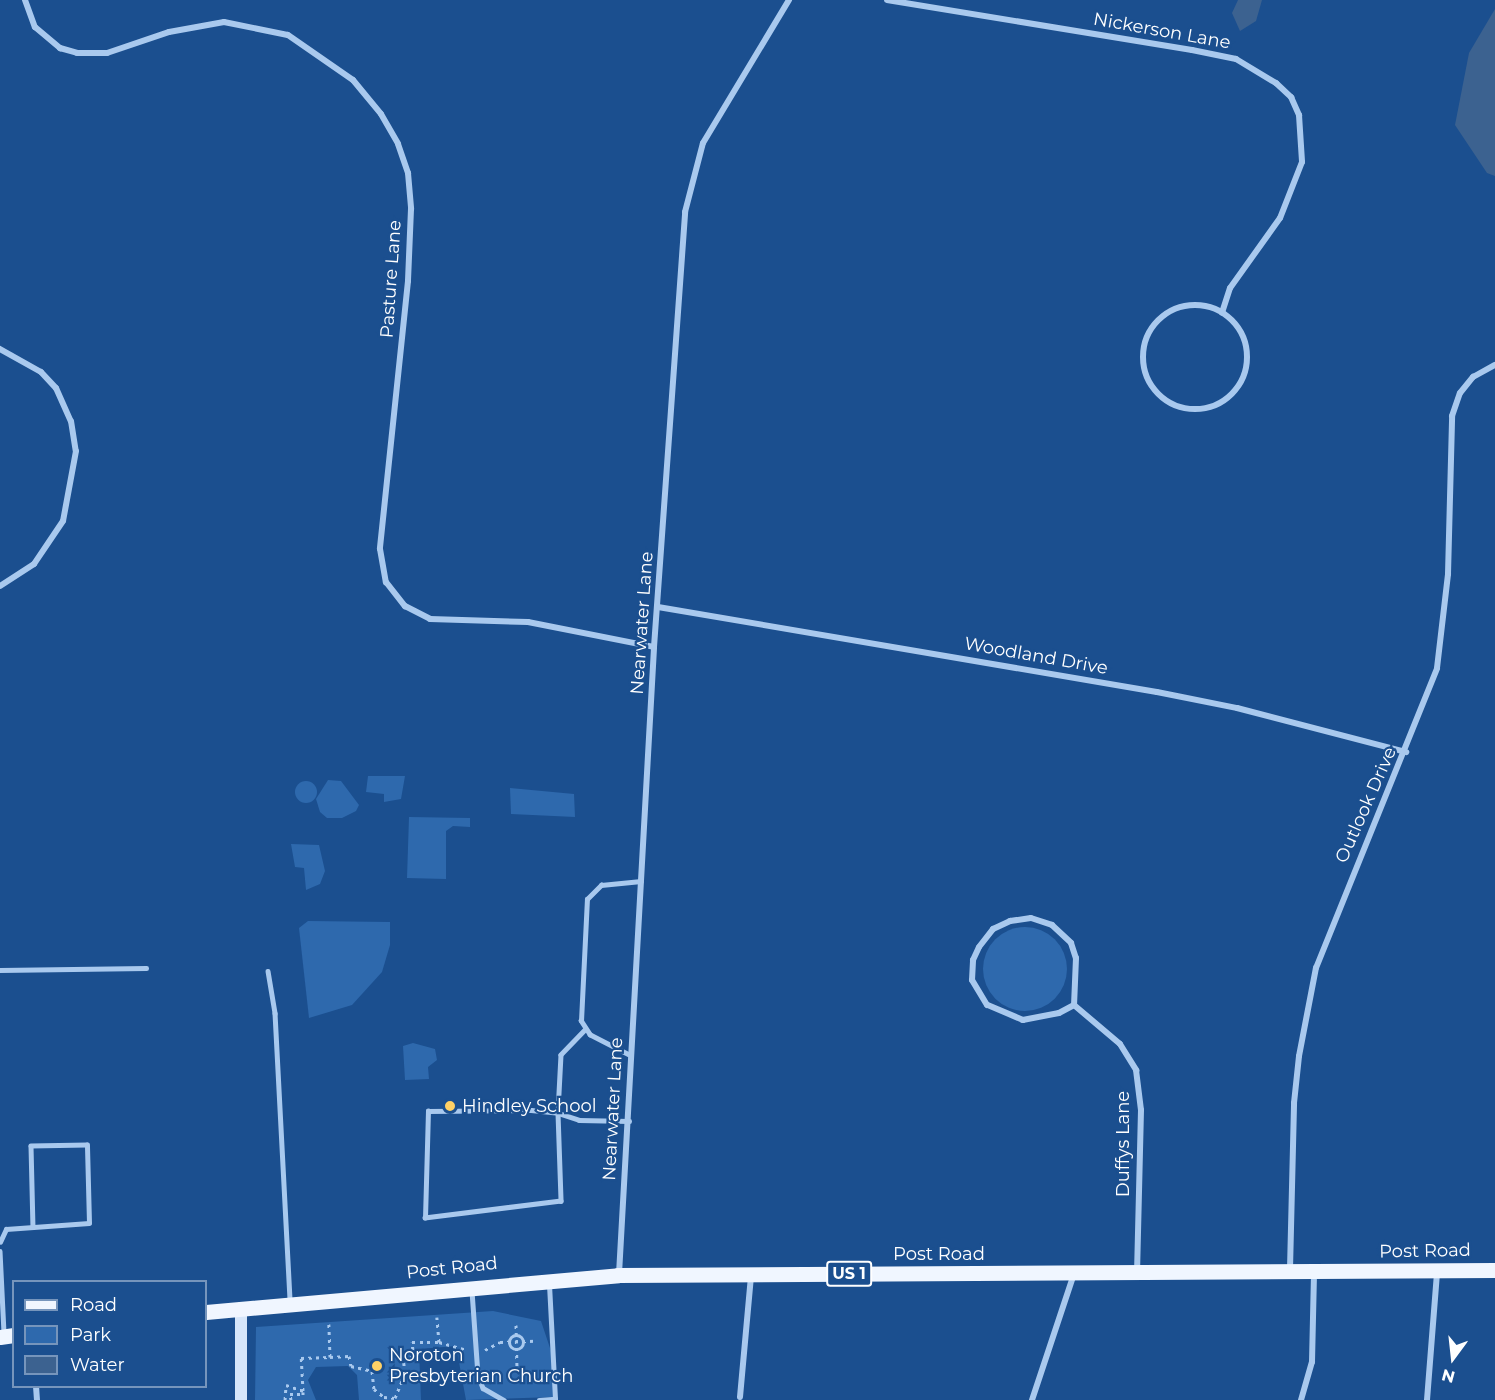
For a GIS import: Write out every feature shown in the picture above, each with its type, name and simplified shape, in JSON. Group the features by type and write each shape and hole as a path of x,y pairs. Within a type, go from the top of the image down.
{"main road":[{"name":"Post Road","path":"207,1312 548,1278 618,1275 1314,1273 1495,1270"},
{"path":"241,1308 241,1400"}],"street":[{"name":"Pasture Lane","path":"26,0 35,27 60,48 77,53 107,53 169,32 224,22 288,35 353,80 381,114 398,144 408,173 411,209 409,272 380,549 386,582 405,606 430,619 528,622 654,647"},
{"name":"Nearwater Lane","path":"618,1275 629,1120 654,647 681,248 691,179 703,143 789,0"},
{"name":"Nickerson Lane","path":"887,0 1236,59 1276,83 1291,97 1299,115 1302,162 1280,218 1230,288 1222,313"},
{"path":"1199,306 1222,313 1235,324 1247,357 1236,390 1207,408 1172,405 1147,380 1142,363 1150,330 1176,309 1199,306"},
{"path":"0,350 41,372 56,388 71,421 76,452 63,521 34,564 0,586"},
{"name":"Outlook Drive","path":"1290,1273 1294,1103 1299,1056 1316,968 1342,896 1406,752 1429,694 1442,645 1452,416 1460,393 1473,377 1495,365"},
{"name":"Woodland Drive","path":"658,607 1157,692 1237,708 1406,752"},
{"path":"1031,918 1052,925 1071,943 1076,958 1074,1005 1059,1013 1023,1020 987,1005 972,980 973,960 979,947 993,929 1010,921 1031,918"},
{"name":"Duffys Lane","path":"1074,1005 1120,1044 1138,1079 1141,1110 1137,1273"},
{"path":"1427,1400 1437,1270"},
{"path":"1301,1400 1312,1362 1314,1273"},
{"path":"740,1397 751,1274"},
{"path":"1032,1400 1074,1274"}],"lane":[{"path":"631,1056 590,1035 581,1022 587,899 601,885 641,881"},
{"path":"0,970 146,968"},
{"path":"268,971 275,1013 290,1303"},
{"path":"586,1029 561,1055 558,1113 561,1201 425,1218 428,1111 436,1108 558,1113 579,1120 629,1120"},
{"path":"0,1242 6,1229 89,1222 87,1145 31,1146 33,1226"},
{"path":"0,1251 6,1336"},
{"path":"540,1400 555,1400 548,1278"},
{"path":"472,1286 477,1350 483,1388 504,1400"}],"path":[{"path":"437,1317 439,1342"},
{"path":"329,1324 330,1357"},
{"path":"516,1325 517,1370"},
{"path":"509,1342 516,1335"},
{"path":"516,1335 524,1341"},
{"path":"517,1349 524,1341"},
{"path":"303,1400 301,1358 349,1356 351,1366 372,1371 374,1389 384,1397 395,1398 405,1373 403,1357 414,1357 412,1342 439,1342 477,1350 509,1342 535,1341"},
{"path":"509,1342 517,1349"},
{"path":"285,1400 286,1385 303,1392"},
{"path":"291,1400 290,1394 303,1392"}],"green space":[{"path":"368,776 405,776 401,799 384,802 384,794 366,792"},
{"path":"328,780 341,781 359,805 356,811 342,818 327,818 320,812 316,799"},
{"path":"306,781 314,784 317,792 314,800 306,803 298,800 295,792 298,784"},
{"path":"510,788 574,794 575,817 511,814"},
{"path":"409,817 470,818 470,827 453,826 446,831 446,879 407,878"},
{"path":"291,844 319,845 325,871 320,884 306,890 304,868 295,867"},
{"path":"308,921 390,922 390,945 382,972 352,1005 309,1018 299,928"},
{"path":"1025,927 1048,934 1060,946 1067,969 1060,992 1048,1004 1025,1011 1002,1004 990,992 983,969 990,946 1002,934"},
{"path":"413,1043 435,1049 437,1060 428,1067 429,1079 405,1080 403,1046"},
{"path":"493,1311 541,1321 551,1351 555,1397 466,1400 456,1346 419,1349 421,1400 359,1400 357,1375 348,1366 316,1367 308,1380 316,1400 255,1400 256,1327"}],"water":[{"path":"1238,0 1262,0 1256,21 1240,31 1232,13"},
{"path":"1495,9 1495,176 1487,173 1455,125 1469,53"}],"place":[{"name":"Hindley School","path":"450,1106"},
{"name":"Noroton Presbyterian Church","path":"377,1366"}]}
